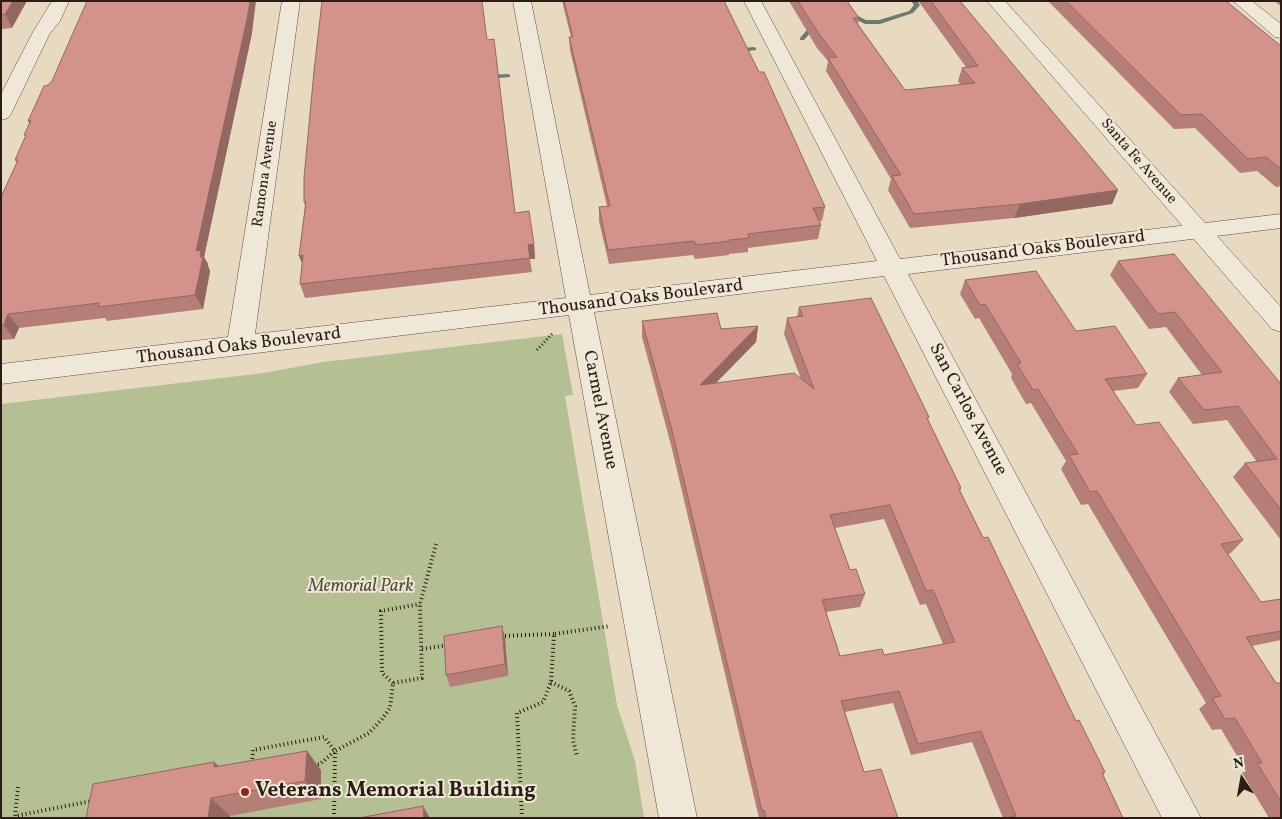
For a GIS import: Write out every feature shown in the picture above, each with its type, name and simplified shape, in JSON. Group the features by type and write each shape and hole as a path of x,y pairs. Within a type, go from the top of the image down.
{"street":[{"path":"1,114 42,32 51,21 61,1"},
{"name":"Ramona Avenue","path":"240,346 291,1"},
{"name":"Carmel Avenue","path":"522,1 678,818"},
{"name":"San Carlos Avenue","path":"752,1 1182,818"},
{"name":"Santa Fe Avenue","path":"995,1 1281,323"},
{"path":"1241,1 1281,33"},
{"name":"Thousand Oaks Boulevard","path":"1,374 579,307 1281,221"}],"path":[{"path":"420,604 381,611 382,673 394,683 422,678 420,604 436,544"},
{"path":"498,637 554,634 640,621"},
{"path":"522,818 517,712 543,702 551,682 554,634"},
{"path":"422,649 450,644"},
{"path":"551,682 570,691 575,706 573,740 577,756"},
{"path":"310,766 320,764 335,751 369,733 390,708 394,683"},
{"path":"251,771 253,750 324,736 335,751 334,818"},
{"path":"18,787 15,816 94,801"}],"green space":[{"name":"Memorial Park","path":"562,334 573,395 565,396 617,705 635,761 644,818 1,818 1,404 264,373 323,362"}],"building":[{"path":"1,1 13,1 5,14 1,15"},
{"path":"87,1 250,1 196,251 201,250 200,257 203,257 195,295 98,307 99,303 8,314 4,325 1,325 1,197 18,160 15,160 31,120 28,121 44,86 52,81"},
{"path":"322,1 482,1 487,40 494,39 515,213 529,211 534,244 528,245 530,258 300,284 303,255 299,256 306,202 304,202 304,178"},
{"path":"564,1 724,1 759,72 764,72 825,207 813,208 821,225 748,234 749,238 696,245 694,241 608,250 599,207 610,206 569,37 573,37"},
{"path":"798,1 847,1 859,18 853,18 905,90 975,83 962,68 978,66 931,1 960,1 1118,190 1020,204 914,214 892,176 901,175 828,58 837,57 819,34"},
{"path":"1066,1 1226,1 1281,46 1281,169 1266,157 1248,159 1202,114 1181,115"},
{"path":"1174,254 1281,384 1281,510 1245,463 1277,459 1238,406 1204,410 1178,378 1222,372 1175,312 1158,314 1118,261"},
{"path":"1036,271 1076,331 1115,326 1147,374 1105,379 1136,425 1159,422 1243,540 1221,544 1261,602 1281,599 1281,631 1246,637 1276,683 1281,683 1281,802 1257,763 1262,763 1235,718 1225,719 1212,698 1221,696 1097,491 1090,492 1069,455 1078,454 1038,389 1033,390 1017,364 1021,363 985,304 980,305 965,280"},
{"path":"871,298 929,417 927,418 961,488 959,489 983,538 988,537 1076,721 1079,720 1105,772 1102,773 1123,818 1005,818 1016,816 981,731 918,744 899,691 841,701 864,772 881,769 898,818 766,818 764,810 762,811 672,430 642,321 717,313 721,329 758,326 700,385 794,373 814,389 787,318 803,316 799,307","holes":["890,505 926,591 933,590 955,642 884,655 882,649 840,656 822,600 865,594 856,569 850,570 830,515"]},
{"path":"502,626 505,664 446,675 444,636"},
{"path":"307,751 305,781 211,798 208,818 86,818 93,784 214,762 214,767"},
{"path":"423,806 424,818 359,818"}],"waterway":[{"path":"846,16 854,16 865,22 880,22 911,12 917,5 914,1"},
{"path":"802,39 815,24"},
{"path":"735,51 754,49"},
{"path":"486,77 508,76"}],"place":[{"name":"Veterans Memorial Building","path":"245,792"}]}
